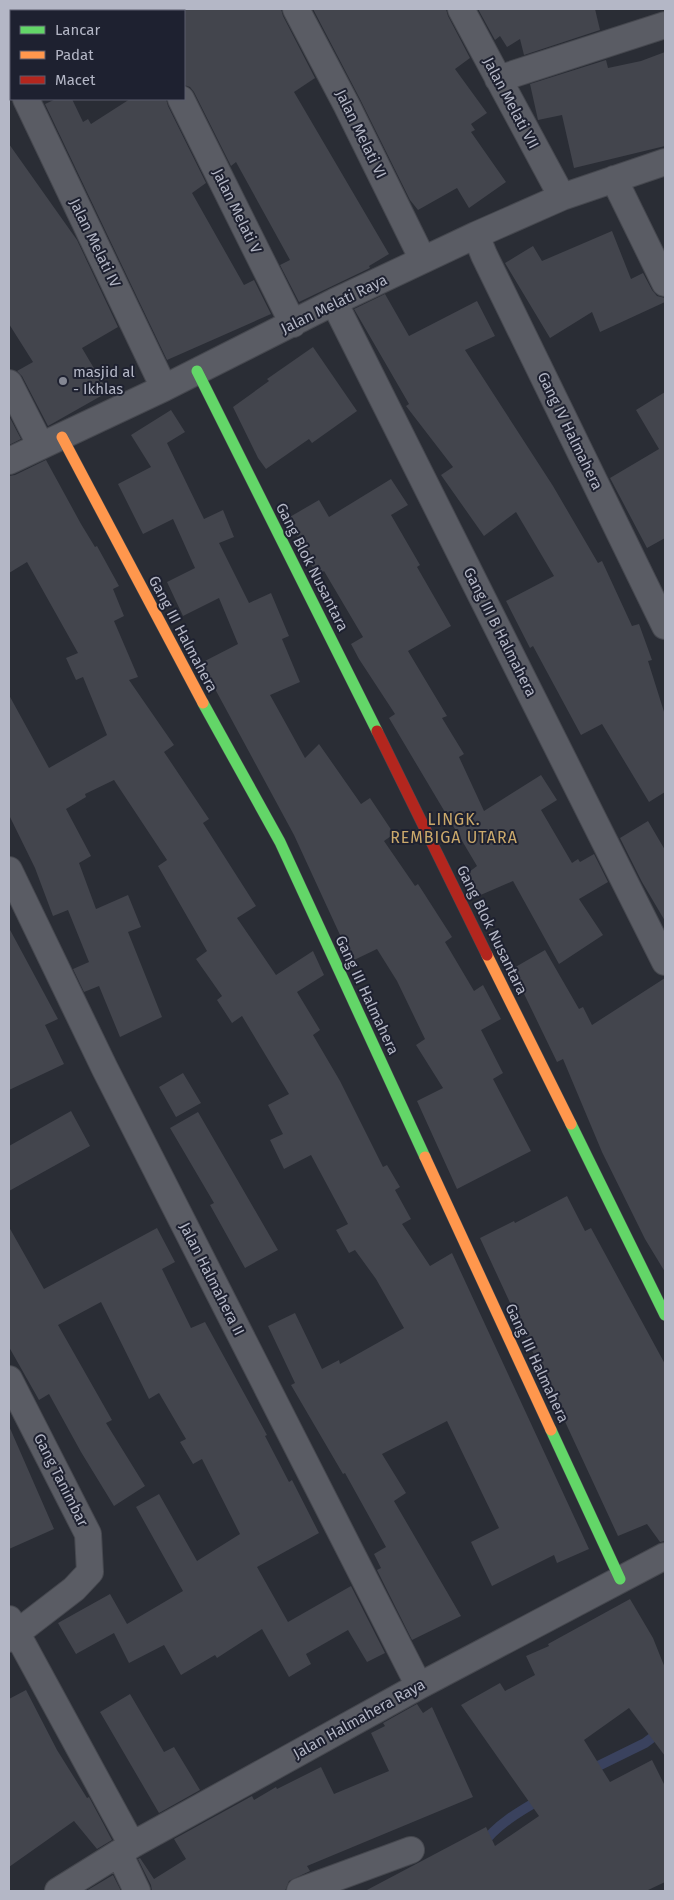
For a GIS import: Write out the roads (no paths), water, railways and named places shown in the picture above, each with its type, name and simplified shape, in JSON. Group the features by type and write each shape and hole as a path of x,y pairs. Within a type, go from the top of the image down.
{"street":[{"name":"Jalan Melati VI","path":"296,9 347,106 423,260"},
{"name":"Jalan Melati VII","path":"461,9 562,197"},
{"path":"498,79 665,25"},
{"name":"Jalan Melati IV","path":"26,100 164,388"},
{"name":"Jalan Melati V","path":"181,100 293,324"},
{"name":"Jalan Melati Raya","path":"9,462 164,388 334,302 476,235 562,197 665,162"},
{"path":"614,179 665,283"},
{"name":"Gang IV Halmahera","path":"476,235 488,264 665,626"},
{"name":"Gang III B Halmahera","path":"334,302 665,962"},
{"name":"Gang Blok Nusantara","path":"197,371 315,605 665,1315"},
{"path":"9,383 51,441"},
{"name":"Gang III Halmahera","path":"51,441 202,701 280,842 620,1579"},
{"name":"Jalan Halmahera II","path":"9,870 105,1068 419,1686"},
{"name":"Gang Tanimbar","path":"9,1379 88,1534 90,1572 74,1589 11,1631"},
{"name":"Jalan Halmahera Raya","path":"58,1891 126,1849 419,1686 665,1556"},
{"path":"11,1631 126,1849 138,1891"},
{"path":"300,1891 411,1850"}],"waterway":[{"path":"588,1771 645,1743 665,1728"},
{"path":"482,1845 501,1825 541,1799"}],"place":[{"name":"masjid al - Ikhlas","path":"63,381"}],"district":[{"name":"LINGK. REMBIGA UTARA","path":"454,828"}]}
